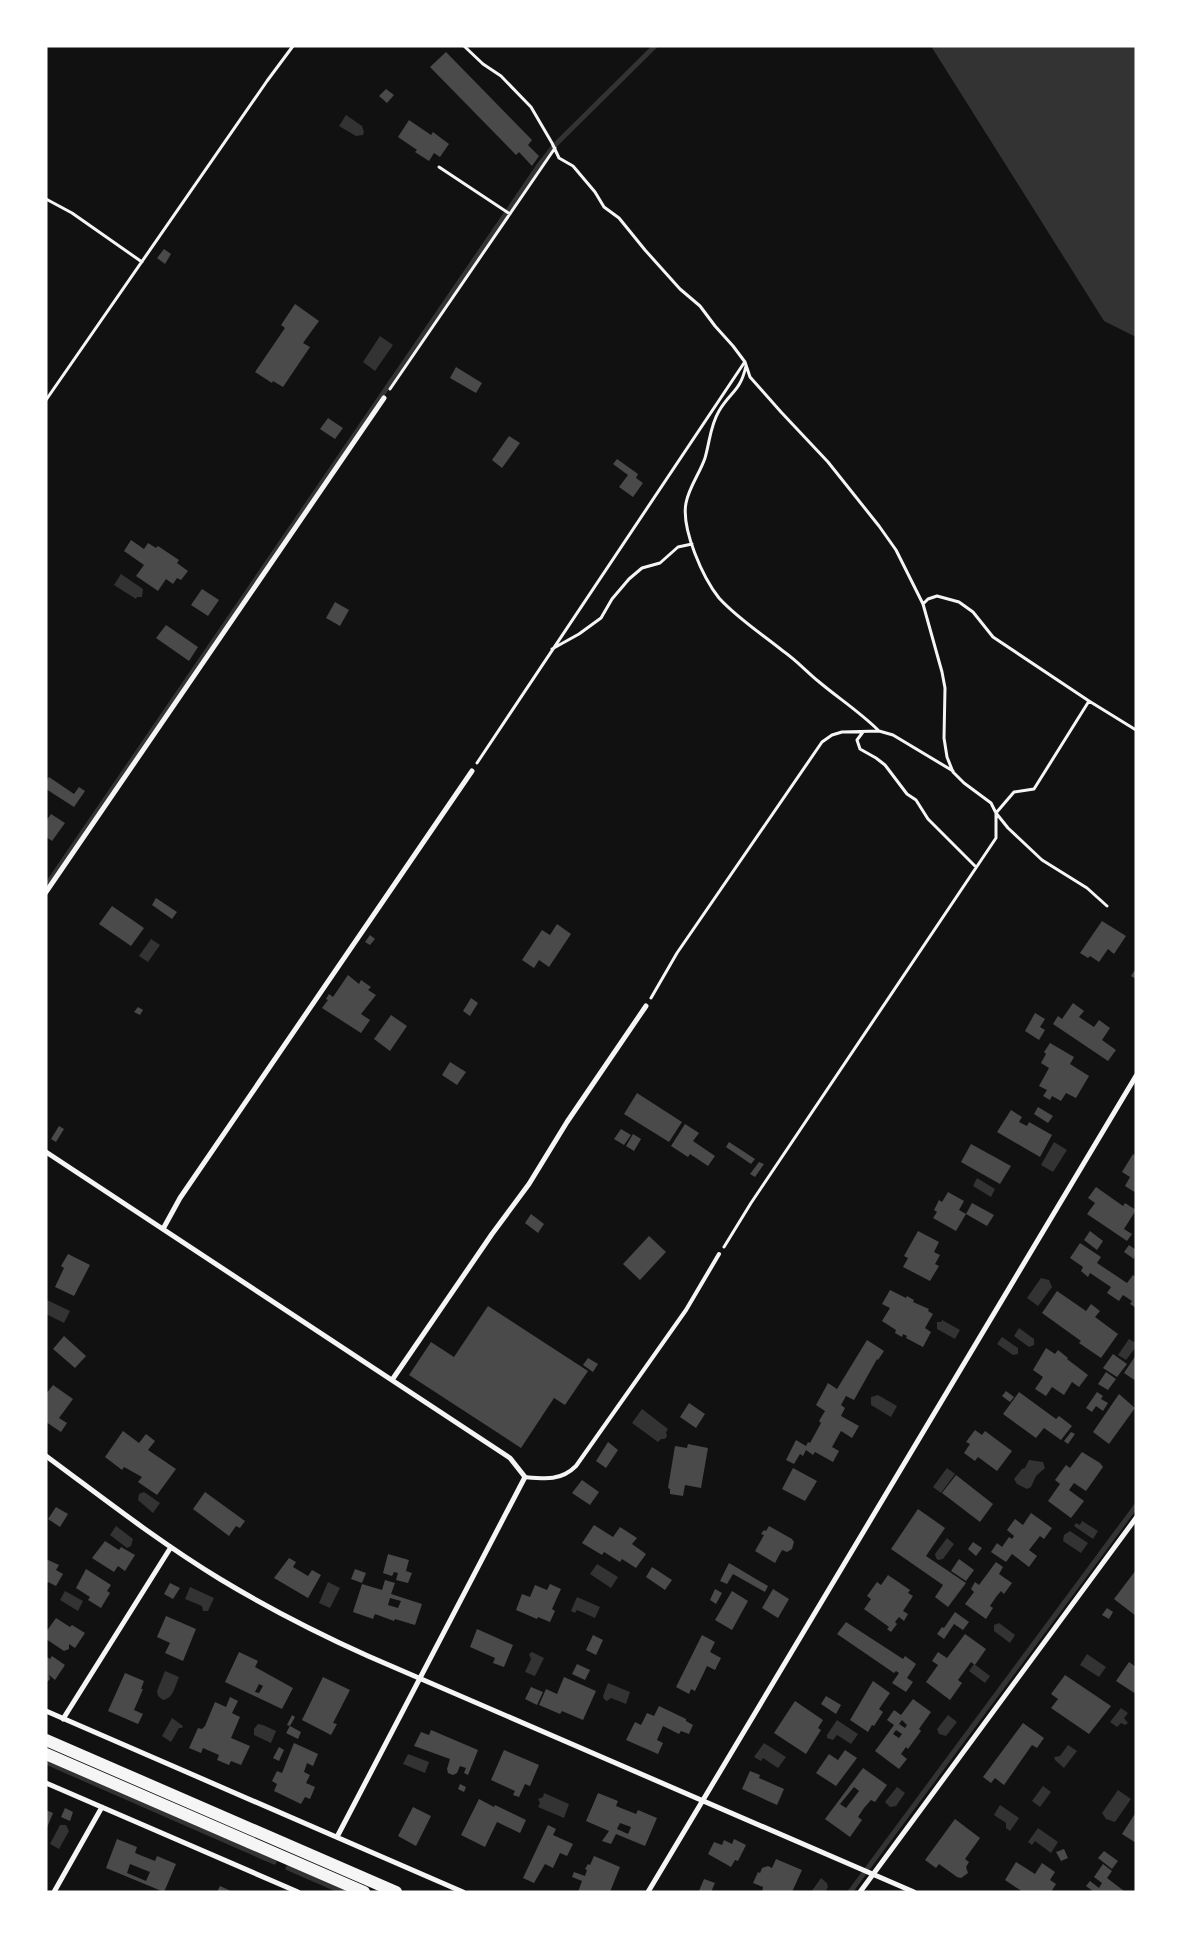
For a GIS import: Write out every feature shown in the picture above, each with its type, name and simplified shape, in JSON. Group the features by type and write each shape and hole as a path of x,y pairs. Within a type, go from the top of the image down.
{"main road":[{"path":"46,1740 396,1892"},
{"path":"46,1754 364,1892"}],"street":[{"path":"46,892 384,398"},
{"path":"163,1229 180,1198 472,771"},
{"path":"392,1380 492,1234 529,1184 567,1122 646,1006"},
{"path":"648,1892 1136,1076"},
{"path":"46,1152 510,1458 525,1477 337,1837"},
{"path":"46,1456 171,1547 218,1578 275,1611 342,1644 914,1892"},
{"path":"860,1892 1136,1518"},
{"path":"63,1719 171,1547"},
{"path":"46,1711 463,1892"},
{"path":"46,1783 298,1892"},
{"path":"54,1892 102,1807"}],"lane":[{"path":"525,1477 556,1478 570,1472 576,1466 686,1310 719,1254"}],"path":[{"path":"46,400 267,80 293,46"},
{"path":"464,46 483,64 501,76 531,107 559,158 573,166 595,192 604,207 619,218 680,289 700,306 733,346 745,364 750,377 828,462 896,550 923,604 942,672 945,688 944,738 947,756 953,772"},
{"path":"384,398 555,148"},
{"path":"439,167 510,214"},
{"path":"46,199 92,226 142,262"},
{"path":"745,364 740,385 714,421 705,458 686,503 685,521 692,544 718,597 751,626 865,717 879,731"},
{"path":"472,771 552,649 745,364"},
{"path":"552,649 579,634 601,618 612,599 629,579 642,568 660,563 678,547 692,544"},
{"path":"923,604 928,599 937,596 959,602 972,612 993,637 1136,730"},
{"path":"719,1254 757,1194 996,838 996,813 1014,792 1034,789 1089,701"},
{"path":"646,1006 677,953 822,742 832,735 842,732 879,731 893,735 953,772 964,783 991,802 996,813 1008,828 1042,860 1080,883 1107,906"},
{"path":"863,732 857,740 860,749 885,765 907,794 916,800 928,819 976,867"}],"shaded area":[{"path":"931,46 1136,46 1136,337 1104,321"},
{"path":"346,115 362,126 363,135 356,136 339,126"},
{"path":"380,336 393,345 375,371 363,362"},
{"path":"121,574 143,589 142,597 137,597 136,599 114,585"},
{"path":"151,939 160,945 148,962 139,956"},
{"path":"1054,1142 1067,1150 1053,1172 1041,1165"},
{"path":"977,1178 995,1189 991,1197 973,1186"},
{"path":"1041,1278 1049,1280 1052,1287 1038,1306 1027,1298"},
{"path":"47,1300 70,1311 64,1323 46,1314"},
{"path":"942,1320 960,1330 955,1339 937,1329 937,1322"},
{"path":"1019,1328 1034,1339 1034,1345 1029,1347 1014,1336"},
{"path":"1002,1337 1018,1348 1018,1354 1013,1355 997,1344"},
{"path":"1129,1339 1136,1343 1136,1347 1126,1360 1118,1355"},
{"path":"878,1395 897,1406 891,1417 871,1405 871,1397"},
{"path":"642,1409 668,1429 665,1439 661,1439 658,1442 632,1423"},
{"path":"1029,1460 1043,1462 1045,1468 1036,1476 1031,1487 1027,1489 1017,1484 1014,1479 1025,1468"},
{"path":"947,1468 955,1474 941,1493 933,1487"},
{"path":"144,1492 160,1503 153,1513 138,1500 139,1494"},
{"path":"1082,1521 1098,1531 1093,1539 1074,1526 1076,1523 1080,1525"},
{"path":"116,1526 133,1539 131,1546 127,1548 110,1535"},
{"path":"1070,1531 1088,1543 1081,1553 1063,1541 1064,1535"},
{"path":"947,1538 954,1544 943,1559 938,1560 935,1554"},
{"path":"597,1564 618,1577 611,1588 590,1574"},
{"path":"328,1582 340,1588 330,1608 319,1603"},
{"path":"190,1587 214,1598 208,1611 203,1611 202,1606 185,1599"},
{"path":"65,1591 83,1601 78,1611 60,1600"},
{"path":"577,1597 600,1607 595,1618 577,1610 575,1613 571,1611"},
{"path":"999,1623 1015,1635 1010,1643 994,1631 994,1625"},
{"path":"532,1652 544,1658 535,1676 525,1672 531,1659 529,1654"},
{"path":"1087,1654 1106,1667 1099,1677 1080,1665"},
{"path":"974,1664 990,1676 985,1683 969,1671"},
{"path":"165,1671 179,1677 171,1695 163,1700 158,1696 157,1691"},
{"path":"608,1683 630,1692 626,1704 611,1698 607,1701 604,1699 603,1696"},
{"path":"1121,1708 1128,1713 1124,1718 1128,1723 1125,1725 1121,1723 1117,1727 1110,1722"},
{"path":"948,1715 957,1722 946,1736 939,1734 937,1729"},
{"path":"172,1718 183,1726 179,1728 171,1742 162,1736"},
{"path":"837,1720 858,1734 851,1744 837,1735 833,1740 827,1738"},
{"path":"258,1724 276,1731 271,1743 254,1735 254,1729"},
{"path":"764,1743 786,1757 778,1768 763,1758 761,1761 754,1757"},
{"path":"1068,1745 1077,1751 1064,1768 1054,1757 1060,1756"},
{"path":"408,1754 429,1762 425,1773 403,1764"},
{"path":"1043,1786 1051,1792 1040,1807 1032,1801"},
{"path":"897,1787 905,1793 896,1806 890,1807 885,1802"},
{"path":"1118,1790 1131,1799 1115,1822 1106,1819 1102,1813"},
{"path":"544,1793 569,1804 564,1818 538,1807 540,1803 538,1799 543,1797"},
{"path":"1000,1805 1019,1818 1010,1831 1006,1828 1006,1823 994,1815"},
{"path":"60,1825 66,1825 69,1831 59,1849 50,1844"},
{"path":"1038,1828 1058,1842 1051,1853 1035,1841 1032,1845 1028,1842"},
{"path":"821,1878 827,1883 828,1887 825,1892 811,1892"}],"building":[{"path":"446,52 532,140 528,145 539,156 532,166 519,152 516,155 430,67"},
{"path":"386,89 394,95 387,103 379,96"},
{"path":"409,120 431,135 433,132 449,144 440,157 434,153 429,161 398,137"},
{"path":"164,249 171,254 165,264 157,258"},
{"path":"295,304 319,321 303,343 310,347 283,387 273,381 272,383 255,372 285,328 281,325"},
{"path":"456,367 482,383 476,393 450,378"},
{"path":"328,418 343,428 335,439 320,429"},
{"path":"509,436 520,443 502,468 492,460"},
{"path":"617,459 638,474 636,478 643,483 633,497 619,487 628,475 613,464"},
{"path":"131,540 144,549 148,543 156,548 158,546 179,560 177,563 188,571 181,580 177,578 173,584 166,579 158,591 136,576 144,565 124,551"},
{"path":"202,589 219,600 208,616 191,605"},
{"path":"335,602 349,610 340,626 326,618"},
{"path":"166,625 198,647 189,661 156,638"},
{"path":"49,777 74,794 79,787 85,791 74,807 46,789 46,781"},
{"path":"51,814 65,823 52,841 46,837 46,821"},
{"path":"156,898 177,912 172,919 152,905"},
{"path":"112,906 144,928 131,946 99,924"},
{"path":"1102,921 1126,936 1114,954 1108,949 1099,962 1090,956 1088,958 1080,953"},
{"path":"557,924 571,934 549,967 539,960 534,968 522,960 542,930 550,935"},
{"path":"370,935 375,939 370,945 365,942"},
{"path":"1136,968 1136,979 1131,976"},
{"path":"348,975 359,984 361,980 371,987 368,990 376,995 361,1014 370,1020 361,1033 322,1008 328,1000 326,999 329,994 333,997"},
{"path":"471,998 478,1003 470,1016 463,1011"},
{"path":"1073,1003 1084,1011 1079,1017 1094,1027 1099,1020 1110,1028 1102,1040 1116,1050 1108,1061 1053,1024 1058,1016 1062,1019"},
{"path":"138,1007 143,1010 140,1015 134,1012"},
{"path":"1035,1013 1045,1019 1040,1027 1045,1030 1039,1040 1025,1031"},
{"path":"391,1015 407,1026 390,1051 374,1039"},
{"path":"1050,1043 1074,1057 1070,1064 1089,1076 1076,1098 1066,1093 1061,1101 1052,1096 1050,1100 1043,1096 1047,1090 1039,1086 1049,1068 1041,1063 1046,1054 1044,1052"},
{"path":"450,1062 466,1072 457,1085 442,1075"},
{"path":"637,1093 682,1122 669,1142 624,1114"},
{"path":"1038,1107 1053,1116 1048,1123 1034,1114"},
{"path":"1011,1110 1022,1117 1019,1122 1027,1126 1029,1122 1052,1135 1040,1157 997,1132"},
{"path":"685,1124 699,1133 693,1141 715,1156 708,1166 690,1154 688,1157 671,1146"},
{"path":"59,1126 64,1129 56,1142 51,1139"},
{"path":"621,1129 631,1135 624,1145 614,1139"},
{"path":"633,1134 641,1139 634,1151 626,1146"},
{"path":"729,1142 755,1159 751,1164 726,1147"},
{"path":"971,1144 1011,1166 1000,1184 961,1162"},
{"path":"1133,1154 1136,1156 1136,1193 1125,1186 1130,1177 1122,1172"},
{"path":"759,1162 764,1164 755,1177 750,1174"},
{"path":"1096,1187 1123,1206 1125,1203 1136,1210 1124,1229 1132,1234 1127,1241 1087,1214 1095,1203 1088,1198"},
{"path":"948,1192 964,1201 959,1210 966,1214 956,1231 933,1218 937,1212 934,1210 939,1200 942,1202"},
{"path":"972,1203 994,1215 987,1226 966,1214"},
{"path":"531,1214 544,1224 538,1233 525,1223"},
{"path":"918,1231 939,1242 934,1252 940,1255 935,1264 939,1266 930,1281 903,1267 908,1258 904,1256"},
{"path":"1090,1231 1103,1241 1097,1250 1084,1240"},
{"path":"649,1236 666,1252 640,1280 623,1264"},
{"path":"1080,1243 1101,1257 1097,1263 1127,1283 1133,1275 1136,1277 1136,1308 1130,1304 1132,1301 1123,1295 1119,1301 1107,1293 1111,1287 1090,1273 1088,1277 1081,1271 1083,1267 1070,1258"},
{"path":"1129,1245 1136,1250 1134,1259 1124,1252"},
{"path":"68,1254 90,1265 74,1296 55,1287 64,1268 61,1266"},
{"path":"890,1290 906,1298 907,1296 914,1300 913,1302 929,1309 928,1311 933,1314 925,1328 931,1332 923,1347 906,1338 907,1336 903,1334 902,1337 895,1333 896,1330 882,1321 890,1308 882,1304"},
{"path":"1057,1291 1086,1311 1091,1304 1100,1311 1095,1317 1118,1334 1101,1358 1042,1313"},
{"path":"488,1306 588,1371 565,1405 554,1398 521,1448 409,1375 431,1342 454,1357"},
{"path":"64,1336 86,1356 75,1368 53,1349"},
{"path":"867,1340 884,1351 877,1359 854,1400 846,1396 841,1405 845,1408 841,1416 859,1426 852,1438 841,1431 832,1447 839,1451 833,1462 815,1452 813,1455 806,1450 803,1456 800,1454 794,1464 786,1460 796,1440 806,1446 808,1442 810,1443 825,1411 816,1405 828,1383 837,1389"},
{"path":"1046,1348 1055,1354 1058,1350 1088,1375 1079,1387 1072,1382 1064,1395 1052,1387 1046,1396 1035,1389 1043,1377 1033,1370"},
{"path":"1113,1354 1127,1364 1117,1377 1103,1368"},
{"path":"1136,1355 1136,1381 1124,1373"},
{"path":"588,1358 598,1364 593,1372 583,1365"},
{"path":"1106,1372 1116,1379 1108,1390 1098,1384"},
{"path":"53,1385 73,1399 59,1418 67,1423 61,1432 46,1422 46,1394"},
{"path":"1006,1391 1014,1397 1010,1402 1002,1396"},
{"path":"1019,1392 1056,1419 1059,1416 1072,1426 1061,1440 1044,1428 1036,1438 1003,1414"},
{"path":"1097,1392 1103,1396 1101,1399 1108,1403 1103,1411 1096,1406 1092,1412 1086,1408"},
{"path":"1119,1394 1135,1408 1109,1444 1093,1432"},
{"path":"689,1403 705,1414 696,1428 680,1417"},
{"path":"975,1430 982,1435 985,1431 1012,1451 997,1471 978,1457 975,1461 964,1453 970,1444 966,1442"},
{"path":"123,1431 139,1443 146,1434 155,1441 148,1450 176,1469 157,1495 138,1482 142,1477 124,1467 122,1470 105,1457"},
{"path":"1071,1432 1075,1434 1068,1444 1064,1441"},
{"path":"608,1442 618,1450 606,1468 596,1461"},
{"path":"688,1444 708,1448 701,1488 685,1485 683,1496 670,1494 670,1489 668,1488 675,1446 687,1448"},
{"path":"1082,1452 1100,1463 1103,1467 1086,1491 1074,1483 1069,1490 1084,1501 1071,1518 1048,1501 1060,1484 1055,1480 1066,1465 1070,1468"},
{"path":"793,1468 817,1481 805,1501 782,1489"},
{"path":"956,1475 993,1504 980,1522 942,1493"},
{"path":"582,1480 599,1492 590,1505 572,1493"},
{"path":"205,1492 245,1521 240,1528 236,1526 229,1536 193,1509"},
{"path":"56,1507 68,1514 60,1527 48,1519"},
{"path":"918,1509 945,1528 926,1556 966,1583 948,1607 935,1597 943,1585 891,1549"},
{"path":"1031,1513 1052,1528 1044,1539 1040,1536 1029,1550 1037,1556 1029,1567 1012,1554 1006,1562 991,1552 997,1543 1002,1547 1009,1537 1012,1539 1014,1536 1007,1530 1015,1519 1023,1525"},
{"path":"594,1525 613,1537 620,1527 637,1538 632,1544 646,1554 636,1568 622,1559 620,1562 604,1552 602,1555 582,1543"},
{"path":"769,1526 794,1542 792,1549 787,1552 782,1550 775,1563 755,1551 764,1535 761,1534"},
{"path":"105,1541 119,1550 121,1547 135,1555 125,1571 118,1566 114,1572 92,1558"},
{"path":"973,1542 982,1548 976,1556 968,1549"},
{"path":"388,1554 409,1560 406,1571 412,1573 408,1583 396,1580 398,1573 394,1572 392,1576 383,1573"},
{"path":"289,1558 296,1562 293,1567 308,1576 312,1570 321,1575 308,1598 274,1578"},
{"path":"46,1559 59,1565 56,1570 63,1574 56,1586 48,1582 46,1585"},
{"path":"959,1559 974,1570 966,1581 951,1571"},
{"path":"996,1562 1003,1567 999,1574 1012,1583 1004,1594 1001,1591 996,1597 990,1606 993,1608 986,1619 965,1604 974,1592 971,1589 975,1582 979,1585"},
{"path":"729,1563 768,1586 765,1592 733,1574 727,1584 720,1581"},
{"path":"652,1567 672,1580 665,1590 646,1577"},
{"path":"86,1569 111,1585 107,1591 110,1593 101,1608 88,1600 90,1597 76,1588"},
{"path":"355,1569 366,1573 362,1583 351,1579"},
{"path":"1136,1570 1136,1616 1114,1599"},
{"path":"888,1575 910,1590 908,1593 913,1596 903,1611 908,1614 904,1621 899,1617 895,1622 897,1624 891,1632 887,1629 889,1627 864,1609 871,1599 867,1596 877,1582 881,1585"},
{"path":"385,1580 395,1583 391,1594 422,1604 415,1625 395,1619 394,1621 375,1614 373,1619 353,1612 362,1584 382,1590","holes":["390,1598 401,1601 398,1608 388,1605"]},
{"path":"170,1583 180,1588 173,1599 164,1594"},
{"path":"550,1584 561,1589 552,1609 555,1611 550,1622 516,1610 522,1594 530,1597 535,1585 547,1590"},
{"path":"715,1589 722,1593 716,1604 710,1600"},
{"path":"773,1589 789,1599 778,1618 762,1608"},
{"path":"732,1591 748,1601 732,1630 715,1620"},
{"path":"1107,1608 1113,1612 1109,1619 1102,1615"},
{"path":"955,1612 969,1622 963,1630 954,1624 944,1639 937,1634 942,1627 944,1628"},
{"path":"166,1616 196,1629 183,1661 165,1653 170,1643 157,1637"},
{"path":"56,1618 70,1627 72,1625 85,1633 75,1648 69,1644 69,1649 64,1651 46,1639 46,1632"},
{"path":"846,1622 903,1659 905,1656 916,1664 907,1678 913,1682 906,1692 892,1683 899,1673 896,1671 894,1673 837,1634"},
{"path":"477,1629 513,1645 504,1667 493,1663 495,1658 470,1647"},
{"path":"965,1634 986,1649 975,1665 971,1662 958,1680 962,1683 950,1700 926,1682 938,1665 932,1661 938,1652 947,1658"},
{"path":"593,1635 603,1640 596,1655 586,1650"},
{"path":"702,1635 715,1642 710,1652 721,1658 715,1670 707,1666 695,1691 691,1689 689,1694 676,1687"},
{"path":"239,1652 258,1661 255,1667 293,1688 282,1709 225,1682","holes":["259,1684 263,1686 259,1693 255,1692"]},
{"path":"46,1656 50,1659 52,1656 65,1665 55,1680 49,1675 50,1679 46,1683"},
{"path":"1129,1662 1136,1667 1136,1694 1116,1681"},
{"path":"577,1664 590,1670 585,1680 572,1674"},
{"path":"125,1673 144,1681 141,1689 143,1689 134,1710 143,1714 138,1724 108,1711"},
{"path":"1065,1675 1111,1706 1089,1734 1051,1708 1058,1699 1051,1694"},
{"path":"323,1677 350,1690 333,1723 337,1724 331,1735 302,1720"},
{"path":"564,1677 596,1691 583,1720 562,1711 560,1714 539,1705 546,1689 557,1694"},
{"path":"873,1681 890,1693 879,1709 883,1712 868,1732 850,1720"},
{"path":"531,1687 543,1692 537,1705 525,1699"},
{"path":"826,1696 841,1705 836,1714 821,1704"},
{"path":"230,1697 238,1701 232,1713 240,1717 231,1738 250,1746 241,1765 231,1761 229,1765 217,1760 219,1755 203,1748 201,1753 189,1748 198,1728 202,1729 205,1726 215,1702 226,1707"},
{"path":"913,1699 931,1712 919,1729 921,1731 908,1749 906,1747 901,1754 907,1759 899,1769 875,1751 894,1725 887,1720 894,1710 901,1715","holes":["902,1720 907,1725 905,1728 899,1724","896,1730 902,1734 899,1738 893,1734"]},
{"path":"795,1701 823,1720 818,1728 821,1730 806,1754 774,1733"},
{"path":"659,1706 686,1719 686,1721 693,1725 689,1734 681,1731 679,1734 663,1726 657,1740 663,1743 658,1754 626,1740 635,1722 641,1725 647,1713 654,1716"},
{"path":"292,1715 295,1717 290,1726 287,1725"},
{"path":"1023,1723 1044,1738 1037,1748 1032,1745 1004,1785 995,1778 991,1783 983,1777"},
{"path":"290,1726 301,1732 298,1739 286,1733"},
{"path":"431,1730 478,1750 468,1775 464,1773 466,1768 460,1766 457,1773 453,1775 448,1773 447,1769 450,1759 414,1746 421,1732 429,1735"},
{"path":"294,1743 318,1754 313,1766 307,1763 304,1772 310,1775 306,1783 315,1787 310,1799 305,1797 301,1804 274,1791 277,1784 272,1781 277,1771 282,1773"},
{"path":"279,1747 284,1750 279,1761 273,1758"},
{"path":"504,1750 539,1765 530,1786 525,1784 519,1797 513,1795 515,1791 491,1780"},
{"path":"845,1750 857,1758 836,1786 816,1773 829,1754 838,1760"},
{"path":"863,1768 887,1785 875,1802 871,1800 864,1808 858,1817 862,1820 850,1837 825,1819","holes":["854,1787 859,1791 846,1808 840,1804"]},
{"path":"750,1771 760,1775 759,1778 784,1789 777,1805 742,1789"},
{"path":"460,1784 466,1787 464,1792 458,1789"},
{"path":"598,1793 618,1801 616,1806 636,1814 638,1810 657,1818 645,1846 616,1834 611,1844 602,1841 609,1831 586,1821","holes":["620,1823 631,1827 628,1834 617,1829"]},
{"path":"479,1799 526,1820 520,1833 497,1822 485,1847 461,1835"},
{"path":"413,1807 431,1816 416,1846 398,1836"},
{"path":"65,1808 73,1812 70,1821 61,1817"},
{"path":"46,1810 53,1813 46,1830"},
{"path":"1136,1812 1136,1843 1122,1834"},
{"path":"955,1819 980,1838 965,1859 969,1862 966,1867 968,1873 961,1878 939,1864 936,1868 925,1860"},
{"path":"548,1825 556,1829 553,1835 573,1844 567,1856 560,1853 553,1868 545,1864 534,1883 523,1878"},
{"path":"117,1839 137,1847 135,1853 155,1861 157,1856 176,1864 164,1892 106,1868","holes":["130,1864 150,1872 146,1881 127,1873"]},
{"path":"734,1839 746,1845 738,1861 735,1860 731,1867 708,1854 714,1842 722,1845 724,1840 732,1844"},
{"path":"1064,1849 1068,1858 1061,1861 1056,1852"},
{"path":"1104,1851 1118,1861 1112,1869 1098,1858"},
{"path":"594,1856 620,1867 610,1892 578,1892 582,1881 572,1877 574,1872 585,1876 587,1870 585,1869 588,1864 590,1865"},
{"path":"776,1859 802,1870 792,1892 762,1892 763,1887 753,1883 758,1872 760,1873 762,1868 768,1866 772,1868"},
{"path":"1016,1862 1035,1874 1042,1863 1055,1872 1050,1880 1056,1884 1051,1892 1023,1892 1005,1880"},
{"path":"1103,1864 1112,1871 1107,1878 1123,1892 1094,1892 1086,1886 1090,1881 1099,1888 1102,1883 1094,1877"},
{"path":"704,1879 715,1883 711,1892 699,1891"},
{"path":"220,1886 233,1892 217,1892"}],"waterway":[{"path":"46,886 540,164 554,146 655,46"},
{"path":"850,1892 1136,1506"},
{"path":"46,1762 274,1862"},
{"path":"288,1868 343,1892"}]}
